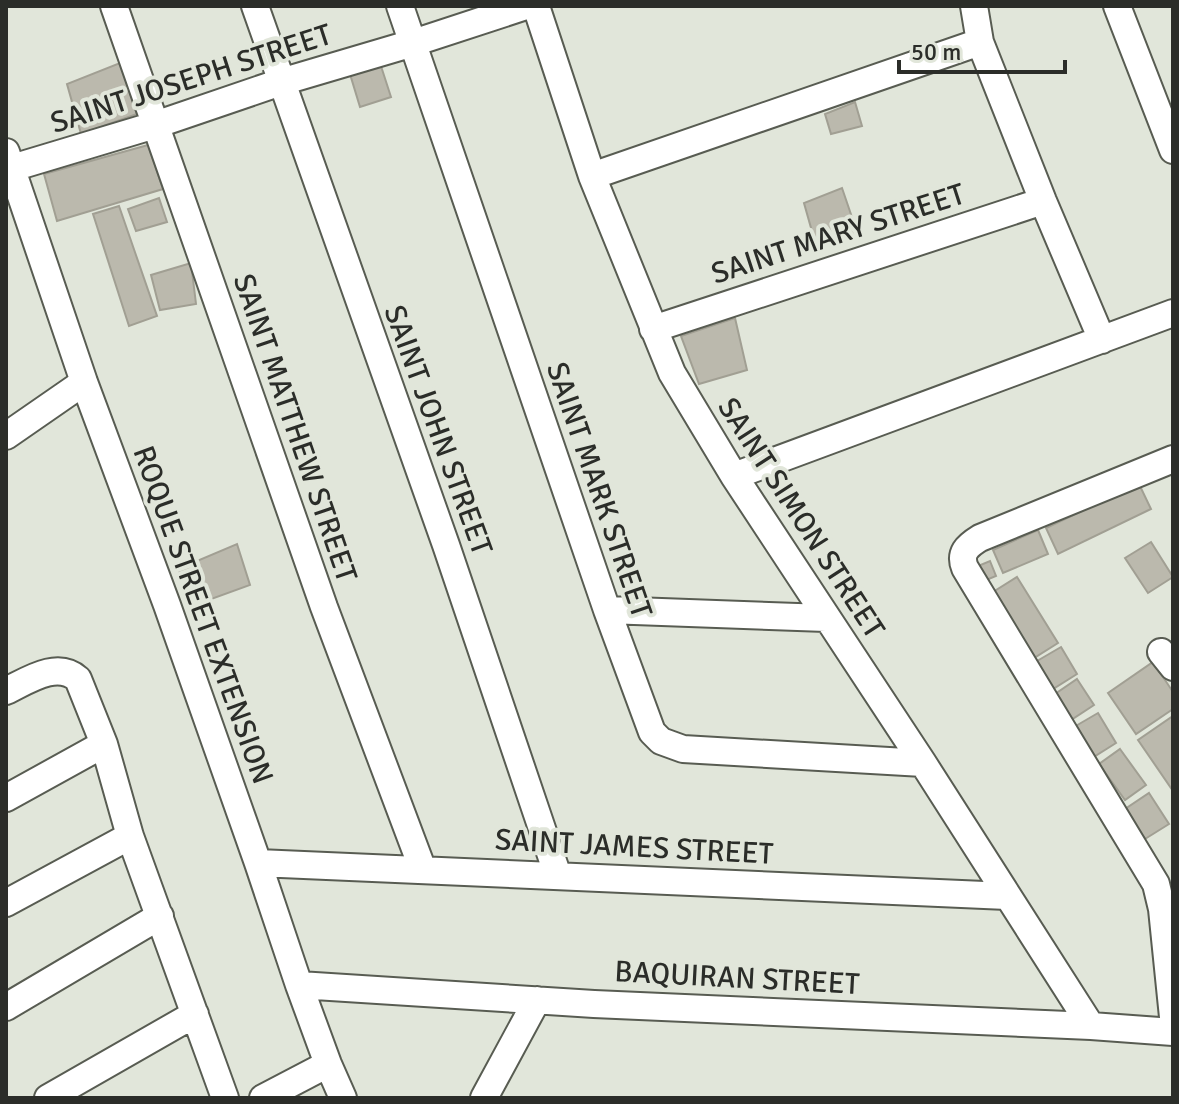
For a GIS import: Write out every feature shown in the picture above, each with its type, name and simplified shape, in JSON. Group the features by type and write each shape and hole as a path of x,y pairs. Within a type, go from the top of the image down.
{"street":[{"name":"SAINT MATTHEW STREET","path":"114,6 324,607 423,870"},
{"name":"SAINT JOHN STREET","path":"255,6 446,545 558,876"},
{"name":"SAINT MARK STREET","path":"400,6 607,610 652,732 661,741 683,749 923,763"},
{"name":"SAINT JOSEPH STREET","path":"8,164 155,125 281,82 526,6"},
{"name":"SAINT SIMON STREET","path":"536,6 592,176 672,373 734,476 1091,1026"},
{"path":"974,6 980,42 1102,340"},
{"path":"1117,6 1173,150"},
{"path":"592,176 980,42"},
{"name":"ROQUE STREET EXTENSION","path":"8,164 13,202 167,605 299,985 343,1098"},
{"name":"SAINT MARY STREET","path":"653,329 1043,201"},
{"path":"734,476 1173,313"},
{"path":"6,436 84,382"},
{"path":"1173,459 980,538 966,548 962,560 1156,884 1162,909 1173,1017"},
{"path":"607,610 826,618"},
{"path":"6,691 62,670 78,679 104,744 130,836 225,1098"},
{"path":"6,798 104,744"},
{"path":"6,903 130,836"},
{"name":"SAINT JAMES STREET","path":"258,863 1007,896"},
{"path":"6,1007 160,916"},
{"name":"BAQUIRAN STREET","path":"299,985 1173,1032"},
{"path":"489,1097 537,1000"},
{"path":"48,1098 195,1014"},
{"path":"263,1098 328,1064"}],"building":[{"path":"120,63 137,114 81,134 67,84"},
{"path":"380,63 391,97 360,107 350,74"},
{"path":"855,102 862,126 831,134 825,114"},
{"path":"148,145 163,189 57,221 44,174"},
{"path":"842,188 858,235 815,242 804,203"},
{"path":"159,198 167,222 136,231 128,209"},
{"path":"119,206 157,316 129,326 93,214"},
{"path":"191,263 196,304 160,310 151,275"},
{"path":"735,318 747,370 699,384 681,336"},
{"path":"1139,484 1151,509 1058,554 1046,528"},
{"path":"1038,530 1048,554 1003,573 993,550"},
{"path":"1151,542 1173,577 1148,593 1125,558"},
{"path":"237,544 250,585 192,606 178,569"},
{"path":"990,561 996,576 984,581 978,566"},
{"path":"1017,577 1058,643 1034,658 993,592"},
{"path":"1061,647 1077,674 1053,689 1037,661"},
{"path":"1153,662 1173,692 1173,709 1136,734 1108,693"},
{"path":"1077,679 1094,705 1071,720 1055,694"},
{"path":"1098,713 1116,743 1092,758 1074,727"},
{"path":"1173,716 1173,791 1138,740"},
{"path":"1120,749 1146,785 1125,800 1099,764"},
{"path":"1149,793 1169,824 1145,839 1125,809"}]}
